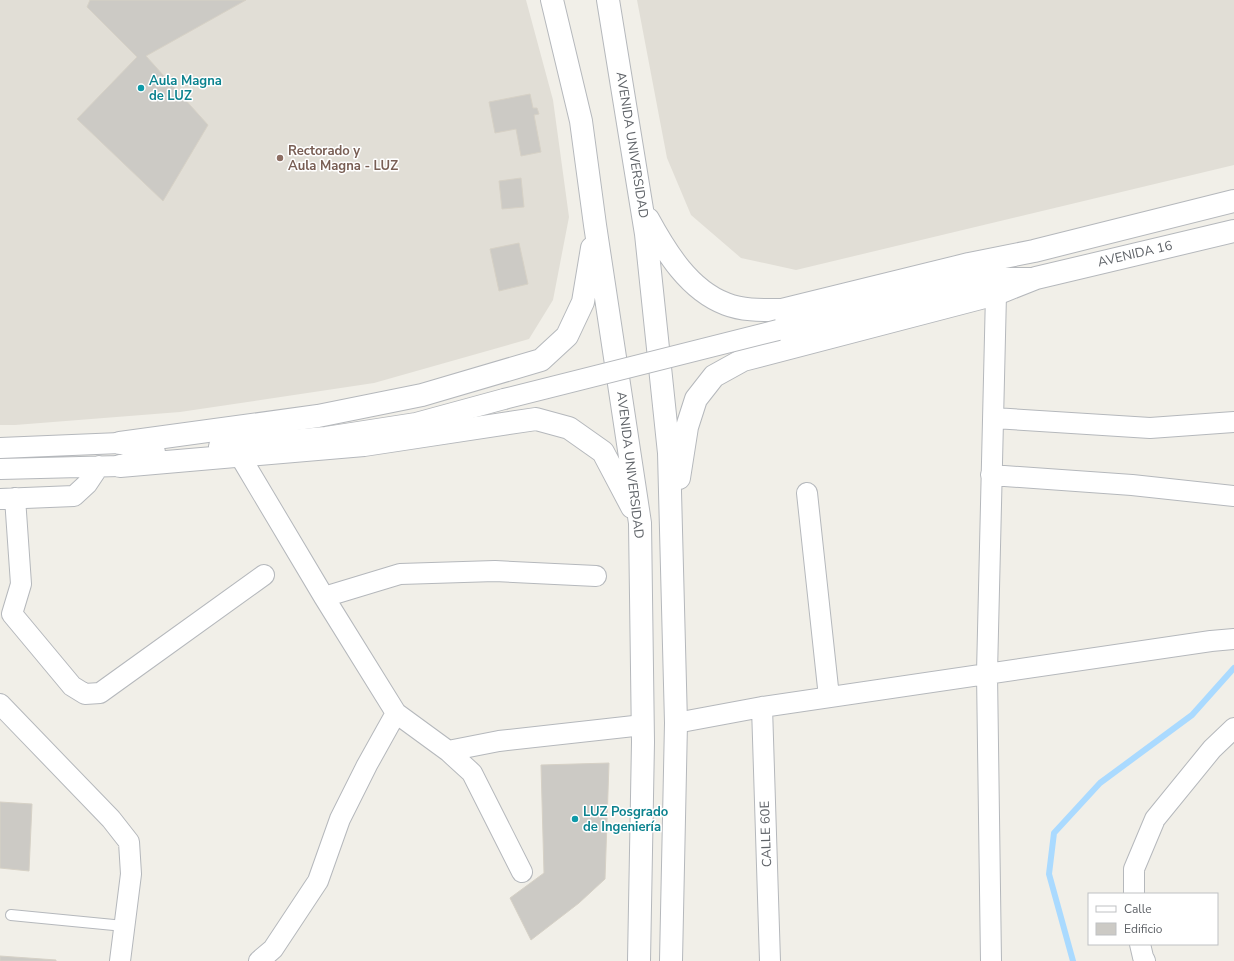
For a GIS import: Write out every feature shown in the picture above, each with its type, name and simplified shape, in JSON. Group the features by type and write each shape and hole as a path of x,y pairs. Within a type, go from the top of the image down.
{"street":[{"name":"AVENIDA UNIVERSIDAD","path":"552,0 581,121 595,225 640,523 643,725 639,961"},
{"name":"AVENIDA UNIVERSIDAD","path":"608,0 647,242 669,453 676,723 671,961"},
{"path":"642,210 662,245 686,276 706,293 726,304 752,310 782,310 969,264 1034,251 1234,201"},
{"path":"0,448 120,443 318,416 422,395 542,360 567,336 583,302 595,225"},
{"name":"AVENIDA 16","path":"671,526 687,427 696,399 714,376 743,360 992,286 1036,278 1234,231"},
{"path":"264,575 100,693 85,694 72,686 6,611 21,584 8,499 74,496 110,466 155,452 326,437 416,423 504,399 778,330 992,286 1034,251"},
{"path":"991,961 988,674 991,475 994,418 992,286"},
{"path":"994,418 1150,428 1234,422"},
{"path":"0,469 110,466 364,445 536,419 569,428 603,452 640,523"},
{"path":"120,443 155,452"},
{"path":"240,456 324,598 396,713 448,751 472,773 522,872"},
{"path":"991,475 1132,485 1234,496"},
{"path":"807,492 829,698"},
{"path":"324,598 400,574 495,570 596,576"},
{"path":"676,723 762,707 1211,641 1234,639"},
{"path":"0,704 111,819 129,842 131,874 120,961"},
{"name":"CALLE 60E","path":"762,707 770,961"},
{"path":"259,961 273,949 318,882 340,819 367,765 396,713"},
{"path":"448,751 499,741 643,725"},
{"path":"1134,893 1134,869 1155,819 1212,749 1234,728"},
{"path":"282,961 291,923"},
{"path":"1140,945 1145,961"}],"lane":[{"path":"11,915 124,926"}],"shaded area":[{"name":"Rectorado y Aula Magna - LUZ","path":"0,0 526,0 553,100 569,217 553,300 529,339 374,383 180,412 0,425"},
{"path":"637,0 1234,0 1234,165 796,270 741,258 691,215 667,158"}],"building":[{"name":"Aula Magna de LUZ","path":"90,0 246,0 146,56 208,125 163,201 77,119 137,57 87,7"},
{"path":"530,94 533,108 537,108 539,114 534,115 541,152 521,156 516,129 495,133 489,102"},
{"path":"521,178 524,207 502,209 499,181"},
{"path":"519,243 528,284 499,291 490,249"},
{"name":"LUZ Posgrado de Ingeniería","path":"609,763 605,879 579,903 531,940 510,898 544,873 541,765"},
{"path":"0,802 32,804 29,871 0,868"},
{"path":"0,956 56,960 56,961 0,961"}],"waterway":[{"path":"1073,961 1049,874 1054,833 1100,783 1192,715 1234,668"}],"place":[{"name":"Aula Magna de LUZ","path":"141,88"},
{"name":"Rectorado y Aula Magna - LUZ","path":"280,158"},
{"name":"LUZ Posgrado de Ingeniería","path":"575,819"}]}
